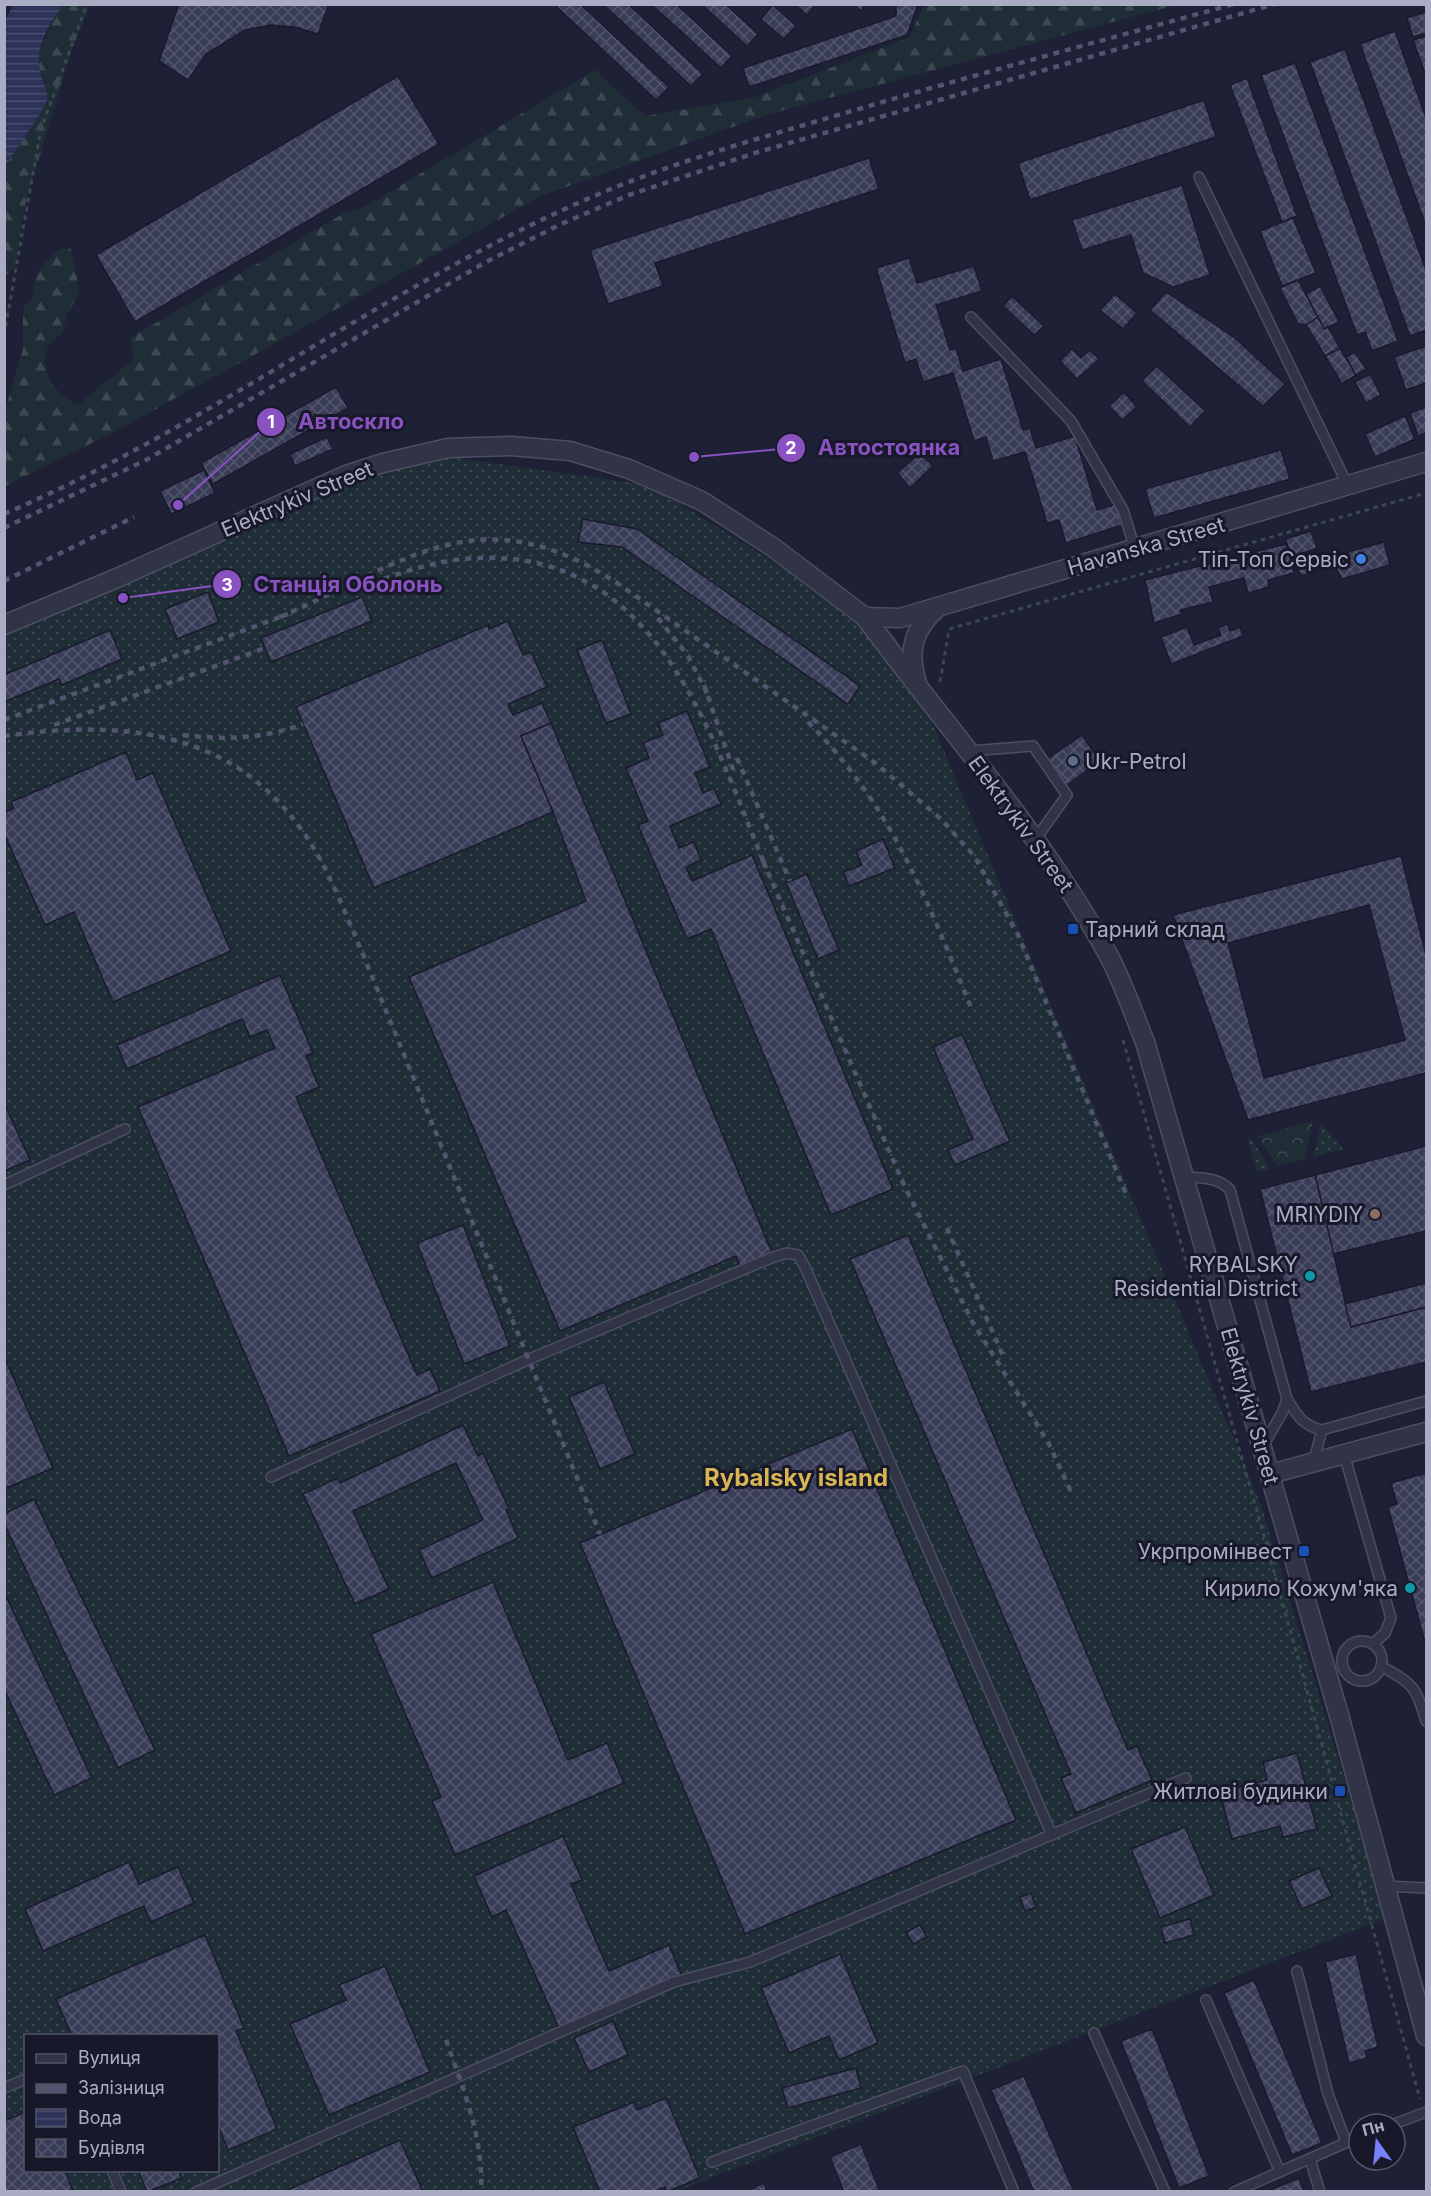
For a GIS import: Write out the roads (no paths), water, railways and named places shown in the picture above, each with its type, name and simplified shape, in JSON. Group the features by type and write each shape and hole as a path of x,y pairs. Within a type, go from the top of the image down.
{"street":[{"name":"Elektrykiv Street","path":"4,625 117,579 346,475 384,463 448,448 511,446 570,451 629,469 702,501 774,549 865,617 919,690 969,751 1063,880 1111,960 1145,1042 1288,1538 1335,1669 1386,1886 1426,2036"},
{"name":"Havanska Street","path":"865,617 900,618 1426,462"},
{"name":"Elektrykiv Street","path":"919,690 912,661 913,643 920,625 938,607"},
{"path":"1269,1474 1426,1432"}],"lane":[{"path":"1199,177 1348,486"},
{"path":"971,317 1071,421 1123,510 1135,549"},
{"path":"969,751 1033,746 1067,795 1035,840"},
{"path":"4,1185 125,1129"},
{"path":"1184,1177 1210,1179 1224,1184 1230,1190 1287,1400 1301,1421 1311,1428 1322,1430 1426,1401"},
{"path":"271,1477 538,1355 771,1258 787,1253 798,1255 1052,1835"},
{"path":"1262,1449 1283,1412 1287,1400"},
{"path":"1313,1462 1322,1430"},
{"path":"1344,1454 1392,1618 1385,1633 1373,1644"},
{"path":"1366,1641 1373,1644 1382,1658 1381,1666 1377,1673 1362,1680 1354,1679 1335,1669 1350,1645 1366,1641"},
{"path":"1381,1666 1410,1682 1416,1689 1426,1721"},
{"path":"196,2192 674,1982 750,1962 1186,1778"},
{"path":"1386,1886 1426,1888"},
{"path":"1234,2192 1346,2142 1328,2094 1297,1971"},
{"path":"1206,2000 1280,2172"},
{"path":"1094,2032 1165,2192"},
{"path":"712,2162 963,2071 1014,2192"},
{"path":"4,2088 24,2080"},
{"path":"1407,2119 1425,2112"},
{"path":"1310,2159 1320,2192"},
{"path":"113,2172 121,2192"}],"water":[{"path":"13,5 64,5 50,25 40,50 40,70 48,98 39,116 5,166 5,21"}],"railway":[{"path":"4,514 77,480 147,443 423,282 493,244 599,194 633,180 774,134 1234,4"},
{"path":"4,528 148,459 486,262 561,224 629,195 758,152 1275,4"},
{"path":"4,581 134,517"},
{"path":"280,617 406,558 444,546 483,540 524,543 568,556 617,583 874,762 941,819 975,857 1018,935 1126,1194"},
{"path":"350,591 420,567 463,559 528,561 583,580 628,612 664,654 695,704 721,758 766,868"},
{"path":"4,720 288,614"},
{"path":"658,618 688,656 707,693"},
{"path":"54,725 265,648"},
{"path":"704,685 735,775"},
{"path":"808,722 863,787 905,857 940,931 972,1010"},
{"path":"183,735 214,738 244,737 274,733 303,724"},
{"path":"4,736 47,731 88,730 129,732 168,739 205,751 240,770 272,795 301,829 327,873 362,952 600,1534"},
{"path":"737,758 790,881"},
{"path":"763,861 904,1185 973,1323 1048,1442 1072,1494"},
{"path":"947,1228 1004,1358"},
{"path":"446,2040 476,2133 481,2192"}],"place":[{"name":"Автостоянка","path":"694,457"},
{"name":"Автоскло","path":"178,505"},
{"name":"Тіп-Топ Сервіс","path":"1361,559"},
{"name":"Cтанція Оболонь","path":"123,598"},
{"name":"Ukr-Petrol","path":"1073,761"},
{"name":"Тарний склад","path":"1073,929"},
{"name":"MRIYDIY","path":"1375,1214"},
{"name":"RYBALSKY Residential District","path":"1310,1276"},
{"name":"Укрпромінвест","path":"1304,1551"},
{"name":"Кирило Кожум'яка","path":"1410,1588"},
{"name":"Житлові будинки","path":"1340,1791"}],"district":[{"name":"Rybalsky island","path":"796,1477"}]}
